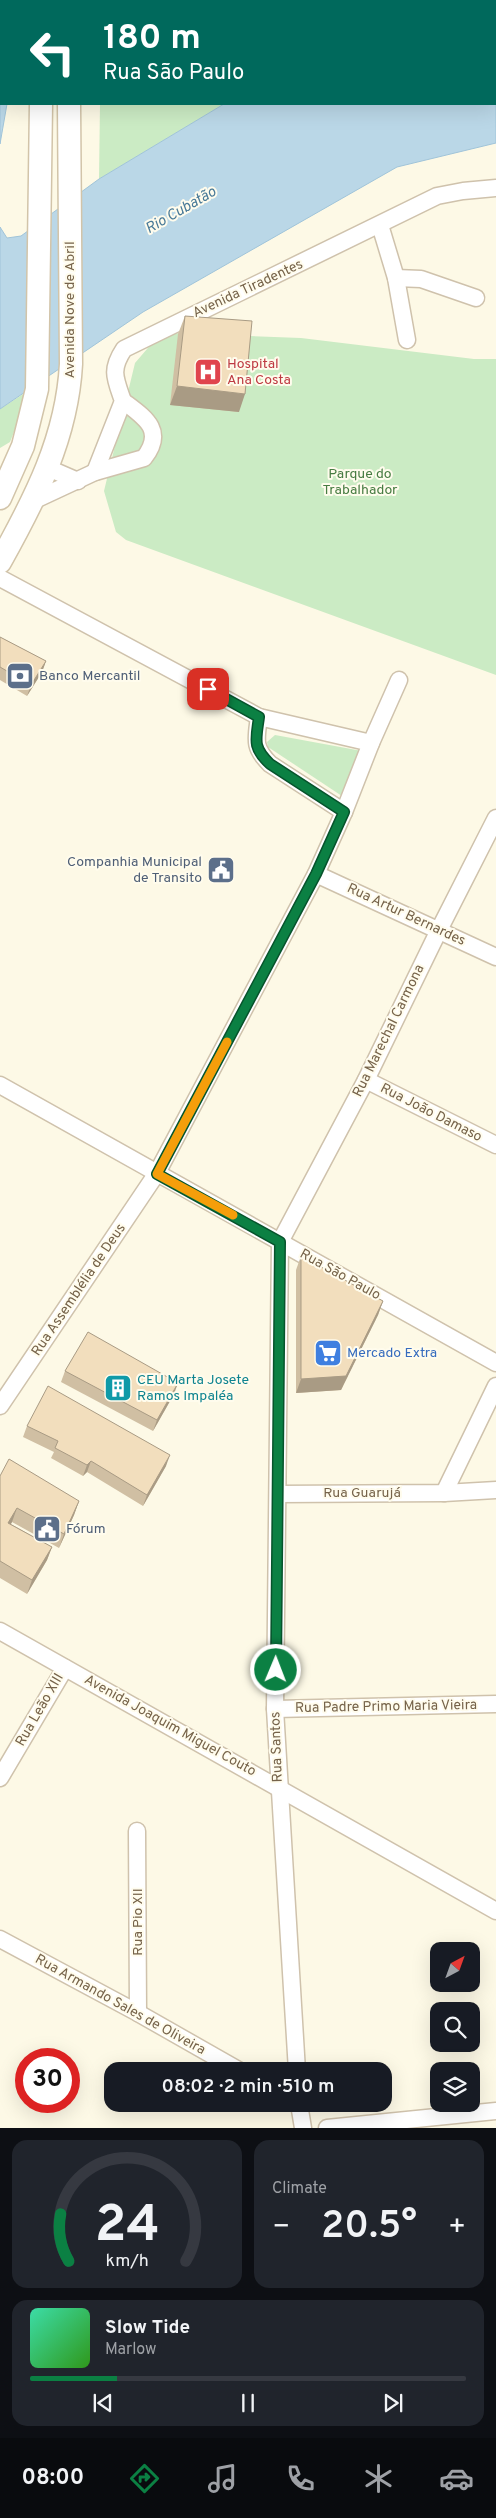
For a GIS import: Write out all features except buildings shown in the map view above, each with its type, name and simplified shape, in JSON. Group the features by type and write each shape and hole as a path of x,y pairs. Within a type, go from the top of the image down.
{"main road":[{"path":"0,498 23,446 33,411 39,366 41,105"},
{"name":"Avenida Nove de Abril","path":"0,562 35,500 48,468 68,396 71,364 69,105"}],"street":[{"name":"Avenida Tiradentes","path":"123,401 114,375 116,360 124,349 437,196 463,190 496,188"},
{"path":"380,225 396,278 408,340"},
{"path":"396,278 421,279 476,298"},
{"path":"35,500 95,472 144,458 154,441 153,431 149,422 123,401 95,472"},
{"path":"48,468 78,481"},
{"path":"0,578 259,717 371,743"},
{"name":"Rua Assemblélia de Deus","path":"0,1406 157,1174 316,874 399,680"},
{"path":"259,717 256,744 261,755 270,764 344,812"},
{"name":"Rua Marechal Carmona","path":"280,1242 366,1080 496,818"},
{"name":"Rua Artur Bernardes","path":"316,874 496,958"},
{"name":"Rua João Damaso","path":"366,1080 496,1145"},
{"name":"Rua São Paulo","path":"0,1085 496,1363"},
{"name":"Rua Santos","path":"280,1242 279,1494 275,1710 296,2062"},
{"path":"444,1493 496,1386"},
{"name":"Rua Guarujá","path":"279,1494 444,1493 496,1490"},
{"name":"Avenida Joaquim Miguel Couto","path":"0,1631 496,1911"},
{"name":"Rua Leão XIII","path":"0,1778 65,1668"},
{"name":"Rua Padre Primo Maria Vieira","path":"275,1710 496,1704"},
{"name":"Rua Pio XII","path":"137,1832 138,2013"},
{"name":"Rua Armando Sales de Oliveira","path":"0,1939 138,2013 224,2062"},
{"path":"327,2128 496,2111"},
{"path":"300,2112 304,2128"}],"green space":[{"path":"100,105 222,105 99,179"},
{"name":"Parque do Trabalhador","path":"170,333 301,338 474,359 496,359 496,675 126,540 116,532 104,491 135,363 153,342"},
{"path":"31,389 10,442 0,448 0,409"},
{"path":"275,735 362,751 345,798 268,747 267,742"}],"water":[{"path":"0,105 7,105 0,144"},
{"name":"Rio Cubatão","path":"222,105 496,105 496,143 397,167 143,312 0,409 0,227 7,238 21,236 99,179"}],"slow traffic":[{"path":"227,1042 157,1174 233,1215"}],"place":[{"name":"Hospital Ana Costa","path":"208,372"},
{"name":"Banco Mercantil","path":"20,676"},
{"name":"Companhia Municipal de Transito","path":"221,870"},
{"name":"Mercado Extra","path":"328,1353"},
{"name":"CEU Marta Josete Ramos Impaléa","path":"118,1388"},
{"name":"Fórum","path":"47,1529"}],"route":[{"path":"208,689 259,717 256,744 261,755 270,764 344,812 316,874 157,1174 280,1242 276,1670"}]}
